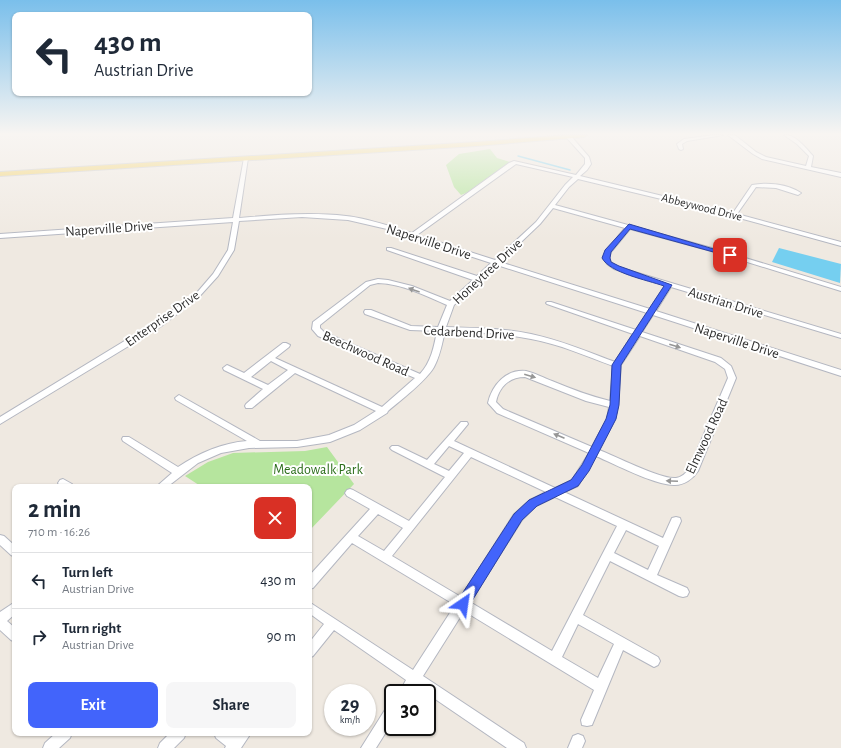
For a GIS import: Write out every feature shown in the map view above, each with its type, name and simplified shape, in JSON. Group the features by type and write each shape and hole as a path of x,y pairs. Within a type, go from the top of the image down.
{"main road":[{"path":"0,171 16,170"},
{"path":"0,174 49,170"}],"street":[{"name":"Enterprise Drive","path":"0,421 157,325 196,297 216,276 225,262 233,240 235,219 244,170"},
{"name":"Abbeywood Drive","path":"413,235 503,170"},
{"name":"Abbeywood Drive","path":"549,170 734,215 841,244"},
{"name":"Honeytree Drive","path":"164,484 192,462 218,450 243,444 296,444 328,439 358,428 384,411 430,367 444,314 451,304 538,223 567,186 579,177 584,170"},
{"path":"817,170 841,175"},
{"path":"734,215 754,186 773,185 798,193"},
{"path":"552,206 717,251 841,289"},
{"name":"Naperville Drive","path":"0,236 302,215 348,218 366,221 413,235 841,373"},
{"name":"Austrian Drive","path":"629,226 608,252 606,258 608,263 625,272 841,336"},
{"path":"389,249 478,280"},
{"name":"Beechwood Road","path":"420,377 321,334 315,326 320,319 368,283 374,281 390,281 451,304"},
{"path":"411,684 518,517 533,503 554,492 565,489 574,483 595,451 611,419 614,405 617,365 669,285"},
{"path":"549,304 638,333"},
{"name":"Cedarbend Drive","path":"368,312 410,328 497,331 530,336 551,341 617,365"},
{"name":"Elmwood Road","path":"595,451 656,478 672,482 685,480 693,471 732,378 728,368 718,360 638,333"},
{"path":"245,377 286,345"},
{"path":"270,358 384,411"},
{"path":"227,368 269,389"},
{"path":"249,406 294,369"},
{"path":"595,451 500,411 492,403 493,393 506,379 515,374 526,374 589,399 614,405"},
{"path":"179,398 258,443"},
{"path":"428,465 464,424"},
{"path":"126,439 178,472"},
{"path":"448,442 665,544"},
{"path":"395,448 451,476"},
{"path":"385,557 470,452"},
{"path":"350,492 410,527"},
{"path":"312,581 376,508"},
{"path":"651,576 676,521"},
{"path":"554,659 623,525"},
{"path":"351,537 601,687"},
{"path":"0,539 12,549"},
{"path":"608,555 683,592"},
{"path":"312,609 415,677 512,746"},
{"path":"12,610 0,621 12,633"},
{"path":"576,617 654,661"},
{"path":"312,648 332,623"},
{"path":"587,720 621,642"},
{"path":"368,748 384,724"},
{"path":"50,748 62,736"},
{"path":"165,748 176,736"},
{"path":"224,736 233,746 241,736"}],"green space":[{"path":"448,170 499,170 461,195 454,187"},
{"name":"Meadowalk Park","path":"327,447 354,484 312,528 312,484 197,484 185,476 208,462 233,453 305,451"}],"water":[{"path":"779,248 841,264 840,283 772,262"}],"route":[{"path":"463,604 518,517 533,503 554,492 565,489 574,483 585,468 604,435 611,419 614,405 617,365 624,352 669,285 616,268 608,263 606,258 608,252 629,226 730,255"}]}
